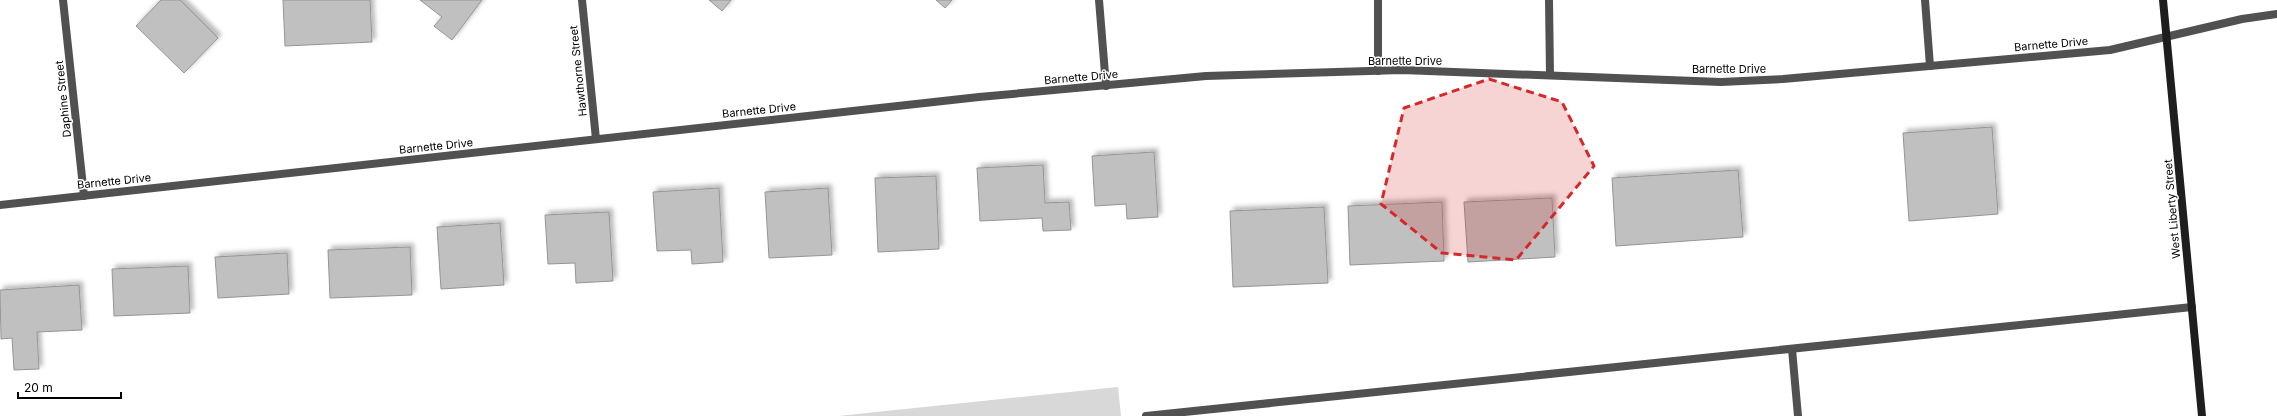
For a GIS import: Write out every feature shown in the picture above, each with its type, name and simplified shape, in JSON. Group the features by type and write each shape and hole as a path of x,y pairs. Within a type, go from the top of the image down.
{"main road":[{"name":"West Liberty Street","path":"2163,0 2202,416"}],"street":[{"name":"Daphine Street","path":"63,0 84,196"},
{"name":"Hawthorne Street","path":"582,0 596,139"},
{"path":"1099,0 1106,86"},
{"path":"1378,0 1378,71"},
{"path":"1549,0 1550,76"},
{"path":"1925,0 1930,66"},
{"name":"Barnette Drive","path":"0,205 979,97 1206,76 1378,71 1721,82 1783,80 2110,50 2242,19 2277,14"},
{"path":"1146,416 2192,307"},
{"path":"1792,349 1798,416"}],"highlighted area":[{"path":"1489,79 1562,102 1594,166 1516,260 1442,253 1381,204 1404,108"}],"shaded area":[{"path":"1118,387 1121,416 838,416"}],"building":[{"path":"161,0 180,0 218,38 184,73 136,26"},
{"path":"283,0 370,0 372,42 285,46"},
{"path":"420,0 482,0 452,40 434,26 442,17"},
{"path":"709,0 731,0 722,11"},
{"path":"936,0 952,0 945,8"},
{"path":"1992,127 1998,214 1909,221 1903,133"},
{"path":"1154,152 1158,217 1127,219 1126,204 1095,206 1092,156"},
{"path":"1043,165 1045,203 1069,202 1071,230 1043,231 1042,218 980,221 977,168"},
{"path":"1738,170 1743,237 1616,246 1612,178"},
{"path":"936,176 939,249 878,252 875,178"},
{"path":"719,188 723,262 692,264 691,250 657,251 653,192"},
{"path":"828,188 832,255 769,258 765,192"},
{"path":"1552,198 1555,257 1468,262 1464,202"},
{"path":"1442,202 1444,261 1350,265 1348,206"},
{"path":"1324,207 1328,283 1233,287 1230,211"},
{"path":"609,212 613,281 576,283 575,263 548,264 545,215"},
{"path":"500,223 504,285 441,289 437,227"},
{"path":"410,247 412,295 330,298 328,250"},
{"path":"287,253 289,294 218,298 215,257"},
{"path":"188,266 190,313 114,316 112,269"},
{"path":"79,285 82,330 37,332 39,369 14,370 12,338 1,339 0,290"}]}
